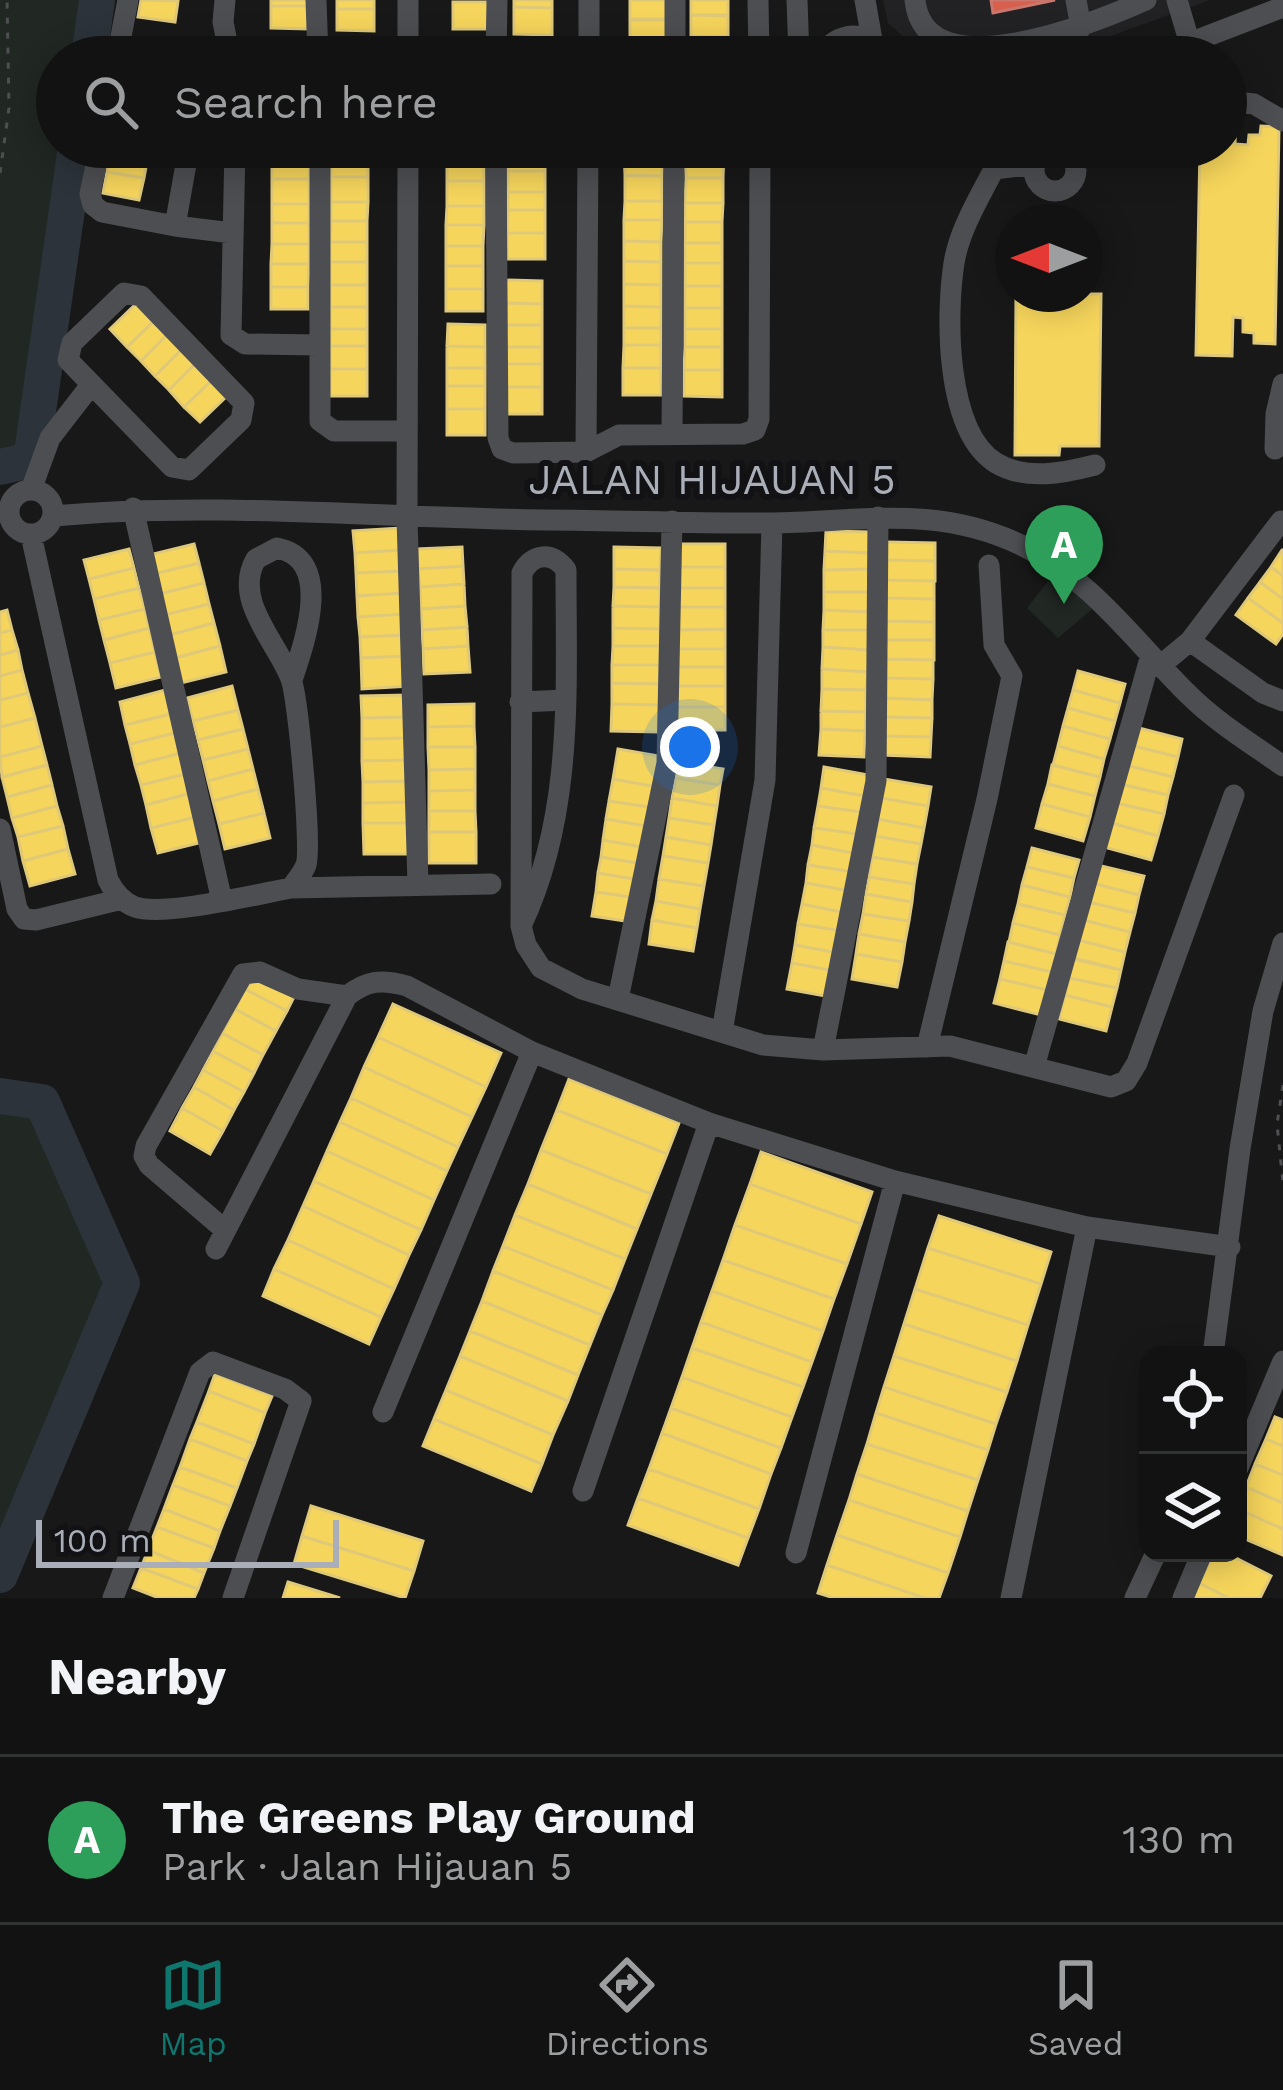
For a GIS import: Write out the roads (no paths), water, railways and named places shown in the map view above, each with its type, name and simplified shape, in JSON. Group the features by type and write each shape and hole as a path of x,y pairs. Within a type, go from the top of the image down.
{"street":[{"path":"121,36 128,0"},
{"path":"220,36 225,0"},
{"path":"316,0 317,36"},
{"path":"408,0 408,36"},
{"path":"496,36 497,0"},
{"path":"589,0 589,36"},
{"path":"675,0 675,36"},
{"path":"758,0 759,36"},
{"path":"796,0 798,36"},
{"path":"865,0 876,36"},
{"path":"915,0 916,11 939,36"},
{"path":"1076,0 1081,28"},
{"path":"1046,36 1081,28 1146,0"},
{"path":"1177,0 1188,36"},
{"path":"1210,36 1283,7"},
{"path":"1247,103 1283,121"},
{"path":"96,168 91,194 93,205 102,212 232,232"},
{"path":"175,226 185,168"},
{"path":"234,168 230,329 234,340 319,345"},
{"path":"320,168 320,416 324,427 334,431 407,431"},
{"path":"408,168 407,518 418,885"},
{"path":"496,168 499,444 513,453 586,452 615,436 743,434 758,425 760,168"},
{"path":"586,452 588,168"},
{"path":"672,434 674,168"},
{"path":"998,168 954,259 952,361 961,412 993,461 1016,471 1059,474 1095,465"},
{"path":"130,292 140,296 191,347 241,398 245,409 241,420 194,467 183,471 172,467 91,385 68,360 72,343 119,296 130,292"},
{"path":"1275,449 1283,384"},
{"path":"31,490 45,494 53,516 46,529 32,535 17,530 4,517 11,501 31,490 50,438 91,385"},
{"path":"133,508 222,901"},
{"name":"JALAN HIJAUAN 5","path":"53,516 133,508 772,523 910,516 966,523 1022,546 1073,577 1114,611 1192,699 1283,766"},
{"path":"823,1050 876,781 878,518"},
{"path":"618,999 667,763 672,521"},
{"path":"1034,1067 1156,660 1190,641 1281,521"},
{"path":"722,1032 765,780 772,523"},
{"path":"32,535 108,880 122,899 146,909 291,888 491,884"},
{"path":"291,888 306,866 308,850 292,680 310,628 311,598 306,568 298,557 278,548 256,559 250,584 265,634 292,680"},
{"path":"521,926 542,882 563,780 566,570 546,556 529,562 522,573 521,926 526,945 541,968 582,989 763,1045 823,1050 950,1046 1112,1087 1126,1081 1137,1064 1234,795"},
{"path":"927,1047 1012,676 994,645 988,565"},
{"path":"1190,641 1263,693 1283,701"},
{"path":"520,701 566,700"},
{"path":"519,775 563,780"},
{"path":"0,829 17,909 24,919 122,899"},
{"path":"1214,1346 1263,1011 1283,943"},
{"path":"346,996 298,989 260,972 243,974 146,1146 149,1165 220,1240 346,996 363,984 389,981 532,1052 709,1123 895,1180 1087,1227 1230,1246"},
{"path":"383,1412 532,1052"},
{"path":"583,1492 709,1123"},
{"path":"796,1553 895,1180"},
{"path":"1011,1598 1087,1227"},
{"path":"1244,1454 1283,1361"},
{"path":"112,1598 203,1367 219,1363 298,1396 300,1407 233,1598"},
{"path":"1135,1598 1152,1562"},
{"path":"1183,1598 1198,1562"}],"waterway":[{"path":"92,36 97,0"},
{"path":"0,467 31,460 73,168"},
{"path":"0,1096 42,1102 122,1283 0,1575"}],"place":[{"name":"The Greens Play Ground","path":"1064,604"}]}
